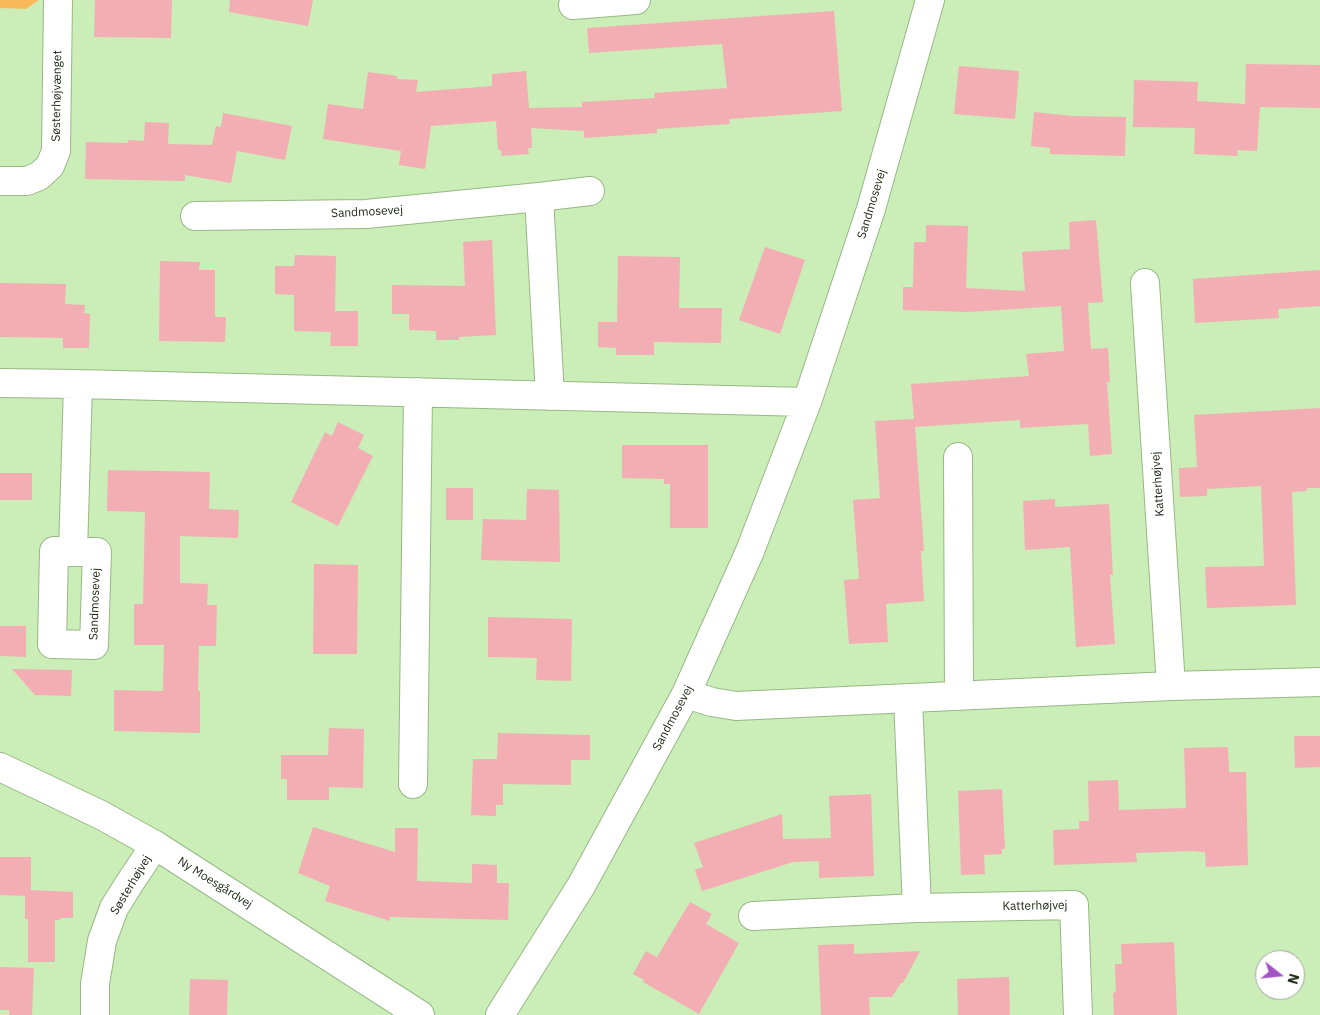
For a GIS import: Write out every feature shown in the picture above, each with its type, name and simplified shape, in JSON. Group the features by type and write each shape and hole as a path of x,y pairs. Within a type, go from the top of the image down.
{"street":[{"name":"Søsterhøjvænget","path":"0,181 27,181 39,176 50,166 56,150 58,0"},
{"path":"573,5 636,0"},
{"name":"Sandmosevej","path":"500,1015 581,886 686,694 750,551 807,402 871,209 925,1"},
{"name":"Sandmosevej","path":"194,216 366,214 590,191"},
{"path":"539,197 550,396"},
{"name":"Katterhøjvej","path":"1145,283 1171,686"},
{"path":"0,384 78,384 807,402"},
{"path":"73,552 78,384"},
{"path":"413,784 418,392"},
{"path":"958,457 959,696"},
{"path":"686,694 712,702 736,706 1171,686 1320,682"},
{"path":"908,698 917,908"},
{"name":"Ny Moesgårdvej","path":"0,768 101,815 155,845 420,1015"},
{"name":"Søsterhøjvej","path":"95,1015 95,984 102,941 114,908 155,845"},
{"name":"Katterhøjvej","path":"753,916 917,908 1074,905 1078,1015"}],"shaded area":[{"path":"0,0 39,0 26,9 0,8"}],"building":[{"path":"95,0 172,0 171,38 94,37"},
{"path":"230,0 313,0 308,26 229,12"},
{"path":"834,11 842,111 729,119 730,124 657,129 657,133 584,138 584,131 531,128 532,148 528,148 529,154 502,156 501,150 498,150 496,121 431,126 425,169 399,165 401,151 323,139 328,104 363,109 368,72 397,76 397,79 418,80 416,92 492,86 492,74 526,71 529,108 582,107 582,102 655,98 654,93 727,88 722,44 589,53 587,28"},
{"path":"1246,64 1320,65 1320,108 1260,107 1257,151 1237,150 1238,156 1194,154 1195,128 1133,127 1134,80 1198,82 1197,101 1245,104"},
{"path":"959,66 1019,71 1015,119 954,114"},
{"path":"1034,112 1072,116 1126,117 1125,156 1050,154 1050,148 1031,146"},
{"path":"223,113 292,126 285,160 237,151 231,183 185,175 185,181 85,179 86,142 128,143 128,140 144,141 145,122 169,123 168,144 212,145 216,126 221,127"},
{"path":"1096,220 1103,302 1088,303 1091,349 1108,348 1110,382 1107,382 1112,454 1090,456 1088,424 1020,428 1020,420 915,427 924,551 921,551 924,601 886,604 888,642 849,644 844,580 859,579 853,500 880,498 875,421 914,419 911,384 1029,376 1026,354 1064,351 1061,306 969,312 903,310 903,287 913,287 914,242 926,242 926,225 968,226 966,288 1025,291 1022,252 1070,249 1069,222"},
{"path":"492,240 496,335 459,337 459,340 436,340 436,331 409,330 409,314 392,314 392,285 465,286 463,242"},
{"path":"765,247 805,260 780,334 739,320"},
{"path":"295,255 336,256 335,311 358,311 358,346 330,346 331,332 294,331 294,295 275,294 275,266 294,266"},
{"path":"618,256 680,257 679,308 722,308 721,343 654,342 654,355 616,355 616,348 598,347 598,322 617,322"},
{"path":"160,261 200,262 199,270 215,270 215,317 226,317 225,342 159,341"},
{"path":"1320,270 1320,306 1278,309 1279,318 1195,323 1193,279"},
{"path":"0,283 66,284 65,304 85,305 84,313 90,314 89,348 63,348 63,338 0,337"},
{"path":"1320,408 1320,488 1307,488 1307,491 1292,492 1296,605 1207,608 1205,567 1264,566 1261,486 1207,489 1207,496 1180,497 1179,468 1197,467 1194,415"},
{"path":"338,422 364,435 358,448 373,456 338,526 291,502 325,432 332,436"},
{"path":"622,445 708,445 708,528 670,528 670,484 664,484 664,479 622,478"},
{"path":"108,470 210,472 209,509 239,510 238,538 180,536 180,583 208,584 207,605 217,605 216,646 199,646 198,691 200,691 200,733 114,731 114,690 163,691 164,645 134,645 134,604 143,604 145,512 107,511"},
{"path":"0,473 32,473 32,500 0,500"},
{"path":"446,488 473,488 473,520 446,520"},
{"path":"527,489 559,490 560,562 481,560 483,519 526,520"},
{"path":"1055,499 1055,507 1109,504 1113,575 1110,575 1115,644 1076,647 1070,547 1025,550 1023,501"},
{"path":"314,564 358,565 357,654 313,654"},
{"path":"488,617 572,619 571,681 536,680 537,658 488,657"},
{"path":"0,626 26,626 26,657 0,656"},
{"path":"12,669 72,670 71,696 35,695"},
{"path":"329,728 364,729 363,788 329,787 329,800 287,800 287,779 281,779 281,755 328,755"},
{"path":"498,733 590,735 590,760 571,760 571,785 503,784 503,805 496,805 496,816 471,815 473,759 497,759"},
{"path":"1294,736 1320,736 1320,767 1295,768"},
{"path":"1228,747 1229,772 1246,772 1248,865 1206,867 1205,852 1193,851 1136,853 1137,862 1054,865 1053,830 1079,829 1079,821 1089,821 1088,781 1118,780 1119,810 1186,808 1184,748"},
{"path":"1002,789 1005,849 1002,849 1002,854 984,855 985,874 961,875 958,791"},
{"path":"871,794 874,876 819,878 819,861 793,862 702,891 695,870 703,867 694,843 782,814 783,839 831,838 829,796"},
{"path":"313,827 395,852 395,828 418,828 417,881 472,883 472,864 497,865 497,883 509,883 508,920 390,917 390,921 325,901 330,886 298,873"},
{"path":"0,857 31,857 31,890 73,892 73,918 55,920 55,962 28,962 28,919 25,919 25,896 0,895"},
{"path":"690,902 712,914 706,924 739,943 699,1014 643,982 644,980 633,974 646,951 657,957"},
{"path":"1174,942 1177,1015 1114,1015 1113,993 1116,992 1115,964 1122,964 1121,944"},
{"path":"854,944 854,954 920,951 903,983 901,983 892,997 869,997 870,1015 821,1015 818,945"},
{"path":"0,967 34,968 32,1015 9,1015 9,1010 0,1010"},
{"path":"1009,977 1010,1015 958,1015 957,979"},
{"path":"190,979 228,980 227,1015 189,1015"}]}
